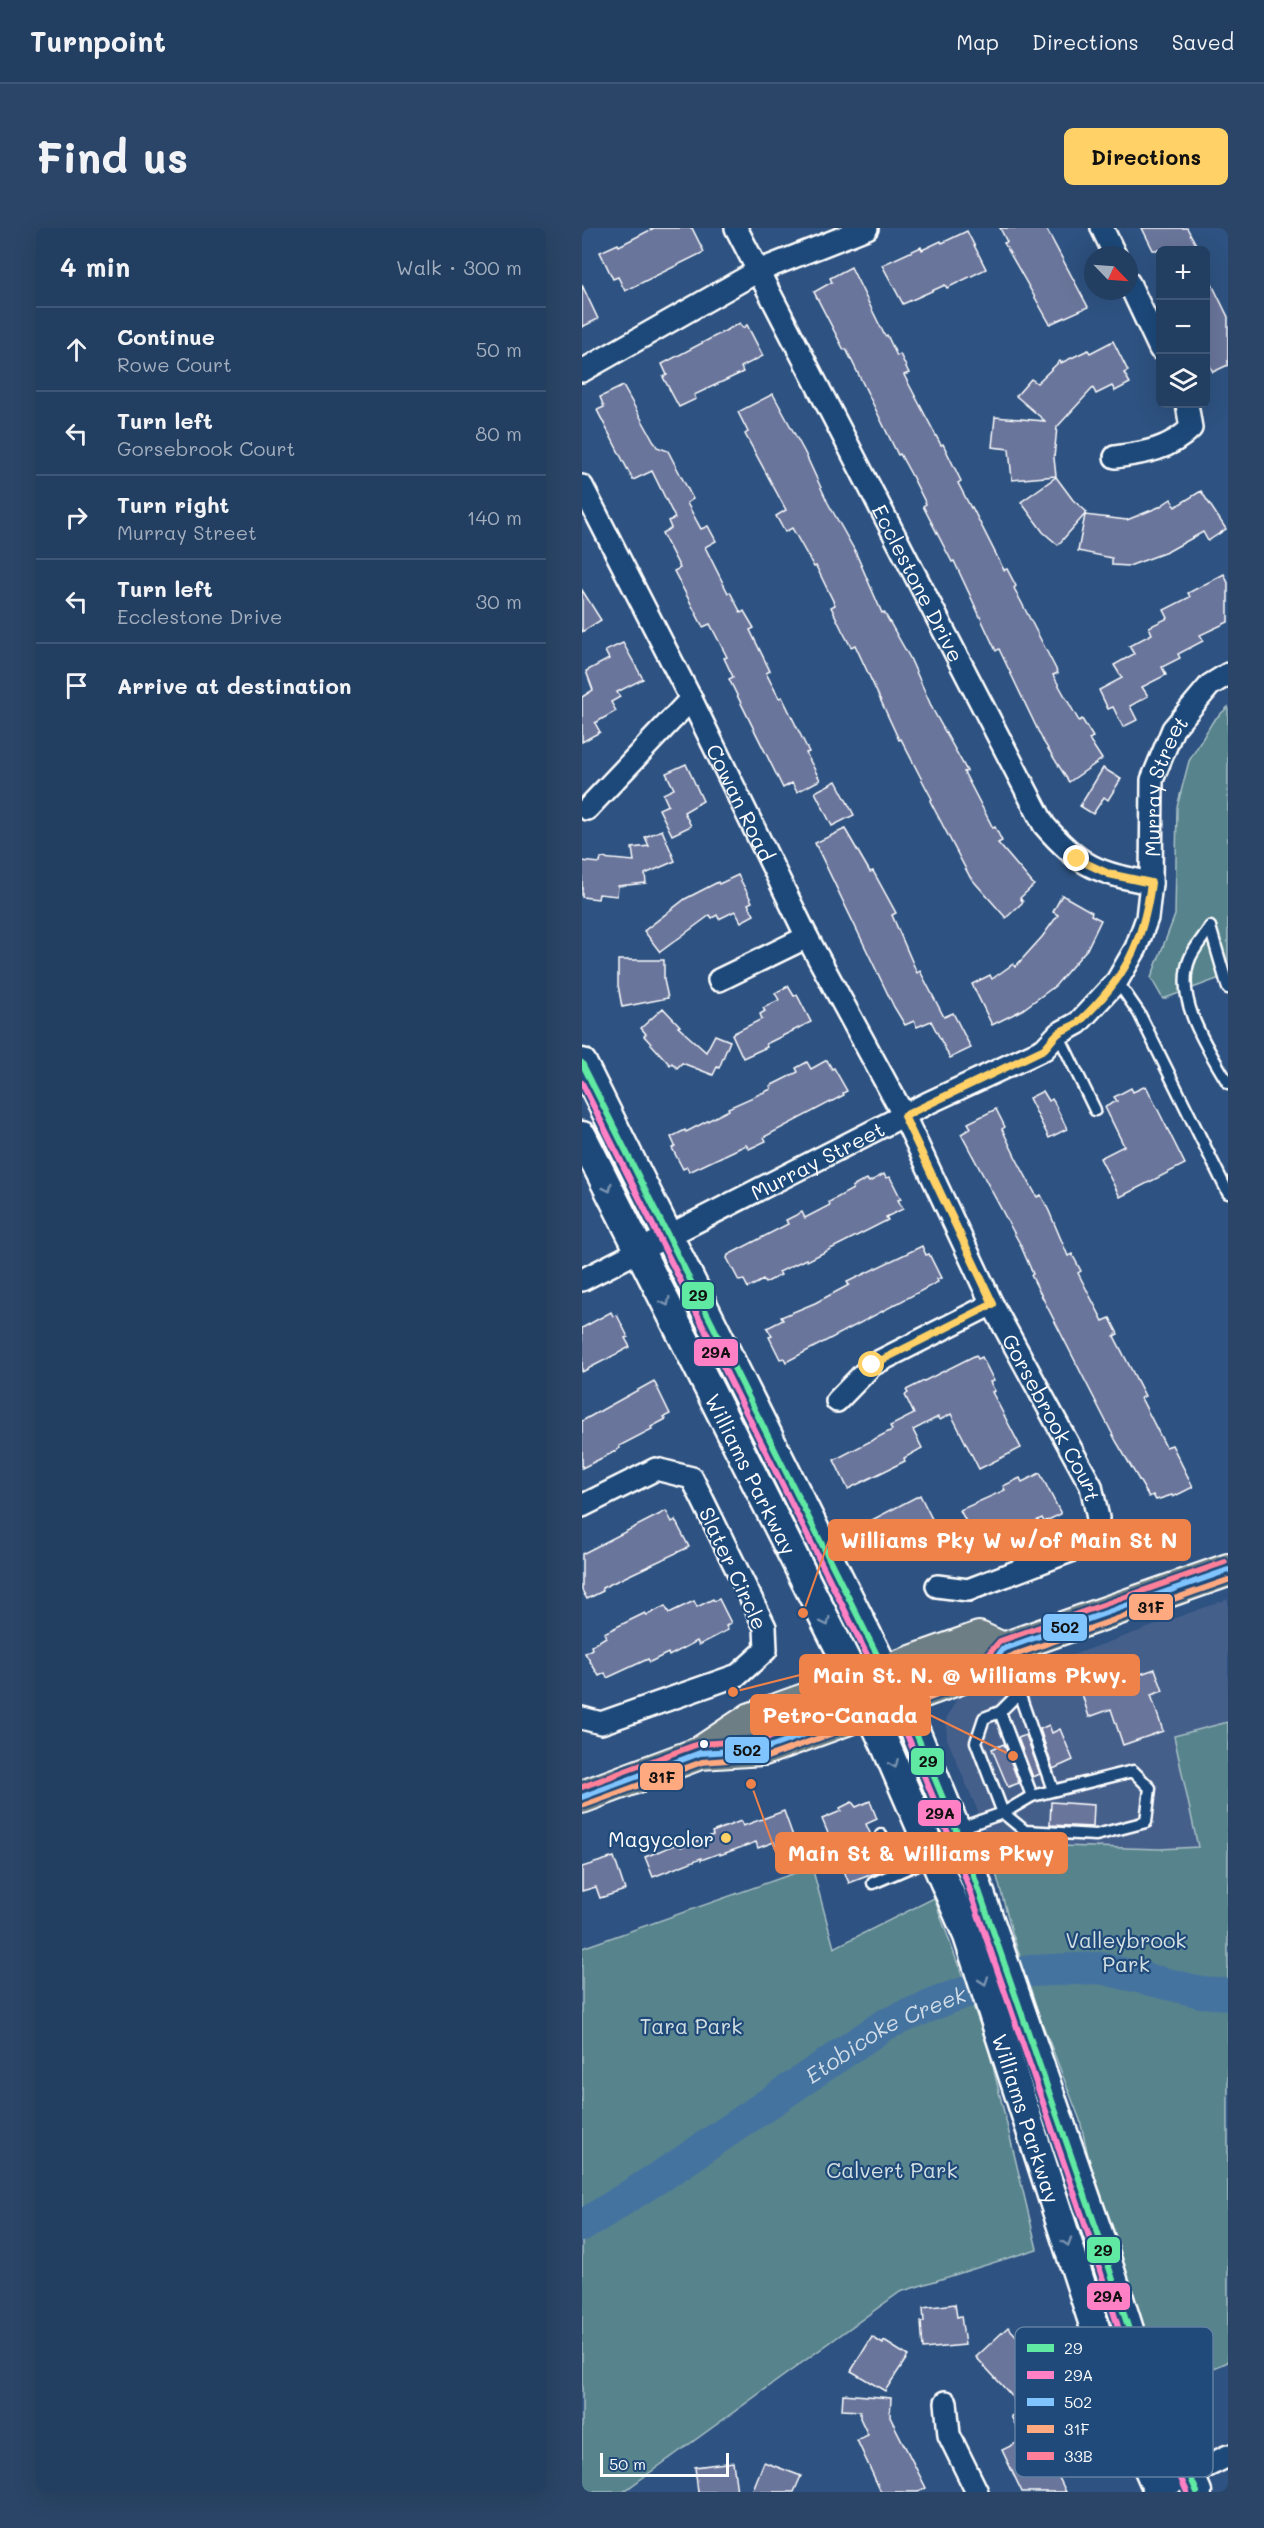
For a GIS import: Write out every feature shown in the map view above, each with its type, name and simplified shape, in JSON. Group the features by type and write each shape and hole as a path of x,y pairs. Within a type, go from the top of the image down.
{"main road":[{"name":"Williams Parkway","path":"582,1063 886,1671 957,1829 981,1936 1011,2022 1098,2327"},
{"name":"Williams Parkway","path":"582,1136 856,1682 934,1857 981,1936"},
{"path":"700,1753 764,1749 990,1667 1004,1649 1228,1570"},
{"path":"582,1797 700,1753 751,1719 979,1638 1004,1649"},
{"name":"Williams Parkway","path":"1011,2022 1100,2236 1128,2327"},
{"name":"Williams Parkway","path":"1153,2477 1159,2491"}],"street":[{"name":"Ecclestone Drive","path":"736,228 1044,825 1077,859 1109,874 1151,883"},
{"path":"582,371 759,271 867,228"},
{"path":"1102,228 1111,246"},
{"path":"1137,300 1156,339"},
{"path":"1115,457 1153,452 1179,440 1191,428 1188,408"},
{"name":"Cowan Road","path":"582,486 691,699 807,937 904,1116"},
{"name":"Murray Street","path":"582,1280 904,1116 1044,1049 1058,1034 1078,1023 1117,981 1136,948 1147,918 1151,883 1152,780 1173,729 1210,685 1228,674"},
{"path":"587,809 691,699"},
{"path":"719,980 807,937"},
{"name":"Gorsebrook Court","path":"904,1116 993,1304 1091,1486 1098,1518 1089,1545 968,1590 937,1586"},
{"path":"837,1401 872,1365 993,1304"},
{"name":"Slater Circle","path":"582,1506 656,1469 692,1478 765,1627 766,1650 738,1675 601,1724 582,1718"},
{"path":"946,2402 949,2435 977,2492"},
{"path":"1213,2468 1228,2456"},
{"path":"1159,2491 1193,2485"}],"lane":[{"path":"1228,988 1210,927 1190,959 1185,982 1191,1016 1228,1083"},
{"path":"1117,981 1139,1013 1228,1193"},
{"path":"1058,1034 1095,1110"},
{"path":"1004,1649 1053,1790"},
{"path":"957,1829 1003,1814 1032,1796 1133,1771 1150,1788 1146,1822 1096,1835 1060,1833 1025,1830 1003,1814 976,1742 984,1718 1000,1712 1019,1693"},
{"path":"1000,1712 1032,1796"},
{"path":"881,1835 898,1872"},
{"path":"873,1883 934,1857"}],"shaded area":[{"path":"1228,1599 1228,1722 1174,1737 1199,1847 1160,1849 988,1844 979,1814 947,1739 946,1719 956,1700 962,1695"}],"green space":[{"path":"1228,707 1228,975 1163,999 1151,978 1175,915 1177,807 1189,761 1213,721"},
{"name":"Valleybrook Park","path":"1228,1722 1228,2362 1213,2368 1213,2327 1141,2327 1091,2169 1080,2120 1039,2015 1012,1932 988,1844 1160,1849 1198,1847 1174,1736"},
{"name":"Calvert Park","path":"812,1867 834,1948 934,1898 989,2050 1037,2249 900,2292 623,2492 582,2492 582,1948"}],"building":[{"path":"654,228 692,228 704,252 625,291 618,277 613,279 600,252 618,244 619,246"},
{"path":"1000,228 1046,228 1088,307 1050,324 1004,243 1007,242"},
{"path":"1142,228 1187,228 1197,246 1156,246 1156,250 1153,250"},
{"path":"967,231 986,269 947,288 945,285 903,304 882,265 921,247 922,250"},
{"path":"851,267 885,336 887,335 897,356 900,354 909,373 904,375 941,445 943,444 961,481 958,483 1004,570 1007,569 1016,586 1014,588 1058,673 1053,675 1079,721 1082,719 1093,737 1089,739 1102,759 1069,782 1043,741 999,649 996,651 954,561 952,562 923,506 926,504 912,476 900,454 898,455 846,349 844,350 814,292 832,282 830,278"},
{"path":"1210,280 1228,317 1228,365 1213,372 1210,366"},
{"path":"582,285 598,319 582,327"},
{"path":"740,323 743,328 747,325 763,356 741,367 743,372 694,395 696,399 679,407 663,377 667,375 662,364"},
{"path":"1113,341 1128,371 1124,373 1130,383 1115,391 1112,386 1096,394 1093,388 1057,427 1054,458 1056,476 1012,480 1009,449 992,447 995,417 1045,421 1016,396 1031,379 1037,383 1060,361 1061,363 1088,350 1090,353"},
{"path":"623,386 657,447 668,451 693,499 687,503 701,529 708,526 716,541 705,547 728,593 730,592 741,613 744,611 754,628 750,630 770,671 766,673 779,698 782,697 809,752 806,753 820,780 797,792 792,783 783,788 729,679 733,677 724,658 727,657 710,624 703,627 674,571 680,568 662,533 671,528 668,521 675,518 652,471 633,480 597,410 604,407 600,397"},
{"path":"773,394 855,551 882,613 884,612 910,658 933,710 967,771 964,772 1002,841 998,843 1034,885 1020,898 1023,902 1006,918 970,877 901,739 899,740 855,645 851,647 842,630 831,607 835,605 816,566 814,567 792,528 785,532 776,516 786,510 745,434 748,432 738,412"},
{"path":"1056,477 1073,500 1087,512 1058,545 1043,532 1021,502"},
{"path":"1201,491 1226,529 1208,541 1203,532 1167,552 1129,566 1112,565 1112,558 1078,551 1085,515 1127,520 1159,507 1171,499 1175,507"},
{"path":"1224,574 1228,583 1228,622 1200,635 1203,641 1178,654 1180,658 1162,667 1166,675 1142,687 1148,696 1130,706 1137,720 1123,727 1113,707 1108,709 1099,690 1122,678 1114,665 1134,654 1129,646 1152,634 1149,627 1168,618 1164,610 1190,597 1188,593"},
{"path":"582,590 601,620 582,632"},
{"path":"623,643 643,679 617,692 620,697 611,702 616,711 595,723 600,732 582,742 582,697 593,690 586,671 609,659 605,651"},
{"path":"686,764 703,801 684,812 691,826 672,835 659,809 668,805 663,794 674,789 666,773"},
{"path":"1103,768 1121,779 1108,800 1104,797 1093,814 1080,806"},
{"path":"836,781 854,815 832,826 815,792"},
{"path":"845,829 870,872 873,871 896,913 892,915 917,973 920,971 944,1017 953,1013 971,1048 950,1058 931,1021 917,1027 914,1021 905,1025 894,1007 815,843"},
{"path":"662,830 675,861 645,874 646,883 618,886 617,896 599,894 598,899 582,897 582,861 600,863 601,858 634,861 632,848 649,846 645,837"},
{"path":"738,875 752,902 748,904 754,915 741,922 735,911 719,919 717,915 712,918 710,915 660,952 644,931 685,899 718,882 719,884"},
{"path":"1062,895 1092,912 1091,915 1101,920 1087,949 1055,986 1022,1010 992,1025 972,984 990,975 992,979 1013,964 1015,967 1058,915 1053,912"},
{"path":"618,960 664,960 664,980 668,998 622,1007 618,985"},
{"path":"788,986 794,996 797,995 811,1022 743,1058 732,1034 762,1019 760,1014 765,1011 763,1008 779,1000 775,993"},
{"path":"663,1008 680,1026 678,1027 706,1052 715,1035 730,1041 719,1068 717,1067 713,1075 682,1063 677,1068 672,1063 670,1065 644,1036 646,1034 641,1028"},
{"path":"827,1060 847,1091 843,1093 844,1095 764,1137 766,1141 749,1149 746,1145 689,1172 687,1167 683,1169 672,1148 675,1146 671,1137 685,1130 686,1132 729,1110 728,1108 771,1089 770,1086 798,1072 796,1068 807,1062 811,1069"},
{"path":"1146,1086 1185,1164 1120,1197 1100,1158 1124,1146 1105,1107 1117,1101 1114,1097 1131,1088 1133,1092"},
{"path":"1043,1091 1049,1101 1052,1099 1054,1102 1067,1129 1049,1138 1029,1098"},
{"path":"996,1109 1005,1127 1002,1129 1016,1158 1037,1197 1041,1195 1068,1256 1072,1254 1081,1271 1078,1273 1103,1321 1110,1318 1118,1334 1114,1336 1145,1396 1141,1398 1166,1447 1172,1445 1193,1487 1173,1497 1172,1495 1156,1500 1153,1495 1149,1497 1116,1441 1031,1275 1033,1274 1020,1244 961,1134 971,1128 968,1123"},
{"path":"884,1174 886,1178 890,1177 901,1199 898,1200 903,1209 886,1217 888,1220 807,1261 806,1259 779,1272 781,1275 765,1283 763,1280 748,1288 744,1280 739,1281 727,1258 728,1255 788,1224 786,1220 802,1212 805,1218 830,1205 829,1202 853,1189 852,1187"},
{"path":"922,1246 926,1255 929,1254 941,1278 937,1279 938,1282 786,1362 784,1358 780,1359 767,1328 783,1320 781,1317 815,1303 849,1285 847,1282"},
{"path":"611,1312 613,1316 617,1315 628,1337 625,1338 630,1347 582,1372 582,1328"},
{"path":"976,1355 978,1359 982,1357 994,1381 990,1382 995,1391 992,1392 1021,1448 979,1469 951,1414 940,1420 938,1417 913,1430 922,1448 904,1458 905,1461 848,1489 834,1460 892,1430 890,1426 914,1414 905,1395 908,1393 906,1390"},
{"path":"654,1381 670,1414 664,1417 666,1419 619,1446 620,1448 610,1454 582,1468 582,1421"},
{"path":"1040,1473 1061,1514 1044,1522 1042,1518 983,1542 981,1538 976,1541 960,1510 1005,1490 1003,1486 1020,1478 1022,1482"},
{"path":"920,1495 935,1525 880,1552 866,1523"},
{"path":"666,1511 672,1522 675,1520 689,1547 602,1588 603,1591 587,1599 582,1590 582,1554"},
{"path":"713,1599 714,1601 719,1599 731,1623 726,1626 728,1630 699,1645 697,1641 669,1656 668,1653 650,1662 648,1659 607,1678 605,1673 599,1676 585,1653 592,1649 591,1646 606,1637 604,1633 645,1613 647,1615 665,1606 669,1613 694,1601 697,1607"},
{"path":"1155,1669 1163,1691 1151,1695 1163,1731 1123,1745 1111,1709 1089,1717 1082,1694"},
{"path":"1049,1725 1052,1733 1060,1729 1073,1760 1053,1769 1040,1729"},
{"path":"1026,1735 1040,1774 1033,1777 1018,1738"},
{"path":"1004,1744 1019,1783 1008,1787 992,1749"},
{"path":"870,1801 877,1819 866,1824 886,1869 849,1883 822,1819 841,1811 840,1808 852,1802 856,1807"},
{"path":"1051,1802 1094,1805 1093,1827 1050,1825"},
{"path":"784,1811 794,1839 775,1846 774,1842 758,1848 756,1842 720,1855 720,1853 701,1860 701,1858 653,1877 645,1857 679,1843 681,1847 713,1835 712,1832 741,1821 743,1826"},
{"path":"614,1857 625,1890 600,1898 596,1887 582,1891 582,1867"},
{"path":"955,2304 957,2317 961,2316 965,2345 923,2349 921,2322 924,2322 923,2308"},
{"path":"1008,2327 1015,2335 1015,2403 1010,2394 976,2357"},
{"path":"872,2337 883,2344 884,2341 908,2356 885,2391 851,2371"},
{"path":"843,2394 891,2398 890,2417 926,2488 918,2492 881,2492 857,2440 868,2435 860,2418 860,2411 842,2410"},
{"path":"1015,2444 1015,2477 1059,2477 1066,2492 1022,2492 1002,2450"},
{"path":"733,2462 737,2492 698,2492 695,2467"},
{"path":"764,2462 801,2476 794,2492 752,2492"}],"waterway":[{"name":"Etobicoke Creek","path":"582,2226 678,2165 884,2025 949,1998 1029,1971 1100,1968 1201,1992 1228,1994"}],"transit line":[{"name":"29","path":"582,1063 916,1733 968,1859 1099,2236 1128,2327"},
{"name":"29A","path":"582,1083 908,1737 960,1862 1118,2327"},
{"name":"33B","path":"582,1787 698,1744 762,1740 984,1659 1000,1641 1225,1562"},
{"name":"502","path":"582,1797 700,1753 764,1749 990,1667 1003,1649 1228,1570"},
{"name":"31F","path":"585,1805 702,1762 767,1757 993,1675 1009,1657 1228,1580"},
{"name":"29A","path":"1180,2477 1187,2492"},
{"name":"29","path":"1190,2477 1197,2492"}],"place":[{"name":"Williams Pky W w/of Main St N","path":"803,1613"},
{"name":"Main St. N. @ Williams Pkwy.","path":"733,1692"},
{"name":"Petro-Canada","path":"1013,1756"},
{"name":"Main St & Williams Pkwy","path":"751,1784"},
{"name":"Magycolor","path":"726,1838"}],"route":[{"path":"872,1365 993,1304 904,1116 1044,1049 1058,1034 1078,1023 1117,981 1136,948 1147,918 1151,883 1109,874 1077,859"}],"park label":[{"name":"Tara Park","path":"691,2025"}]}
